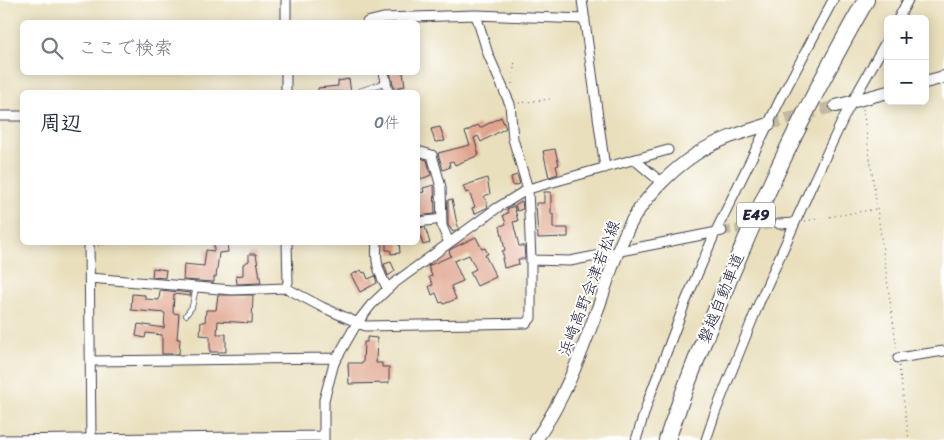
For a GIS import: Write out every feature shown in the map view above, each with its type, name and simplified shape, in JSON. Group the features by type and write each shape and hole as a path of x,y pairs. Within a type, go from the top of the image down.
{"highway":[{"name":"磐越自動車道","path":"667,440 695,361 756,215 797,130 866,0"}],"main road":[{"path":"929,81 944,77"},
{"path":"836,106 884,93"},
{"name":"浜崎高野会津若松線","path":"536,440 551,418 571,378 618,251 633,220 662,183 696,154 715,143 769,124"}],"street":[{"path":"286,0 286,20"},
{"path":"582,0 605,168"},
{"path":"636,440 648,401 685,303 789,82 833,0"},
{"path":"900,15 908,0"},
{"path":"377,20 383,18 476,15 584,19"},
{"path":"90,278 232,290 286,288 365,326 526,323 531,318 528,190 513,139 510,104 488,54 476,15"},
{"path":"706,440 756,312 795,223 846,113 858,100 884,46"},
{"path":"286,75 286,90"},
{"path":"385,75 388,90"},
{"path":"0,116 20,116"},
{"path":"0,440 324,438 324,400 329,377 336,358 356,323 388,289 497,208 528,190 668,150"},
{"path":"420,152 432,156 437,167 441,187 442,226 449,243"},
{"path":"635,160 662,183"},
{"path":"420,222 442,219"},
{"path":"779,224 795,223"},
{"path":"531,260 570,261 718,232"},
{"path":"90,245 91,439"},
{"path":"286,288 288,282 288,245"},
{"path":"377,245 376,258 379,272 388,289"},
{"path":"898,358 944,351"},
{"path":"90,361 336,358"}],"lane":[{"path":"363,90 386,82"},
{"path":"186,315 192,307 196,287"}],"path":[{"path":"515,60 510,104 550,99"},
{"path":"858,100 877,209 909,440"},
{"path":"795,223 877,209"}],"building":[{"path":"391,75 403,75 405,86 394,88"},
{"path":"349,79 351,90 318,90 318,88 338,86 338,81"},
{"path":"501,117 506,128 481,142 478,136 474,138 479,155 455,165 453,161 449,162 450,167 443,170 438,153 470,145 465,132 478,125 480,128"},
{"path":"440,127 445,141 435,142 431,129"},
{"path":"555,149 559,165 556,166 558,174 549,177 543,151"},
{"path":"420,158 427,160 431,175 421,179"},
{"path":"517,175 520,184 513,186 511,177"},
{"path":"487,178 490,194 484,196 488,207 474,214 472,208 475,207 469,192 466,193 463,186"},
{"path":"434,185 435,214 420,216 420,193 424,192 423,188"},
{"path":"544,192 551,192 553,228 568,228 568,237 538,238 536,203 544,203"},
{"path":"452,199 459,228 453,232 448,225 448,200"},
{"path":"522,201 523,209 517,211 515,205"},
{"path":"514,206 518,221 513,222 519,246 524,246 525,259 518,259 519,264 504,268 502,251 505,250 500,226 506,224 503,215 508,213 507,209"},
{"path":"425,227 430,243 423,245 420,228"},
{"path":"476,237 482,249 485,248 488,254 485,255 496,277 477,286 470,272 476,269 469,255 454,261 463,281 451,286 456,299 444,304 443,302 440,303 436,293 432,295 429,286 433,285 429,277 432,276 428,266 451,256 449,251"},
{"path":"214,245 227,245 228,252 219,253 214,282 183,280 184,264 204,266 206,250 214,251"},
{"path":"386,245 399,245 400,253 391,254 390,250 386,250"},
{"path":"249,254 256,254 261,283 237,284 236,276 243,275 243,264 249,261"},
{"path":"391,262 395,271 388,276 384,264"},
{"path":"153,268 166,270 165,278 152,277"},
{"path":"361,270 363,273 365,272 368,279 375,276 377,283 360,292 351,275"},
{"path":"160,290 191,293 190,296 174,294 173,313 179,314 177,339 180,339 179,354 162,354 162,335 146,333 145,338 136,336 138,324 164,328 165,313 131,310 132,294 145,295 145,299 159,300"},
{"path":"218,295 253,295 252,323 218,321 217,334 226,334 226,352 210,352 210,336 200,335 201,322 205,322 206,310 216,310"},
{"path":"367,337 377,338 376,363 382,363 382,367 389,367 389,383 349,384 348,363 363,363 364,342 367,342"}],"tunnel":[{"path":"769,124 836,106"},
{"path":"722,231 779,224"}]}
